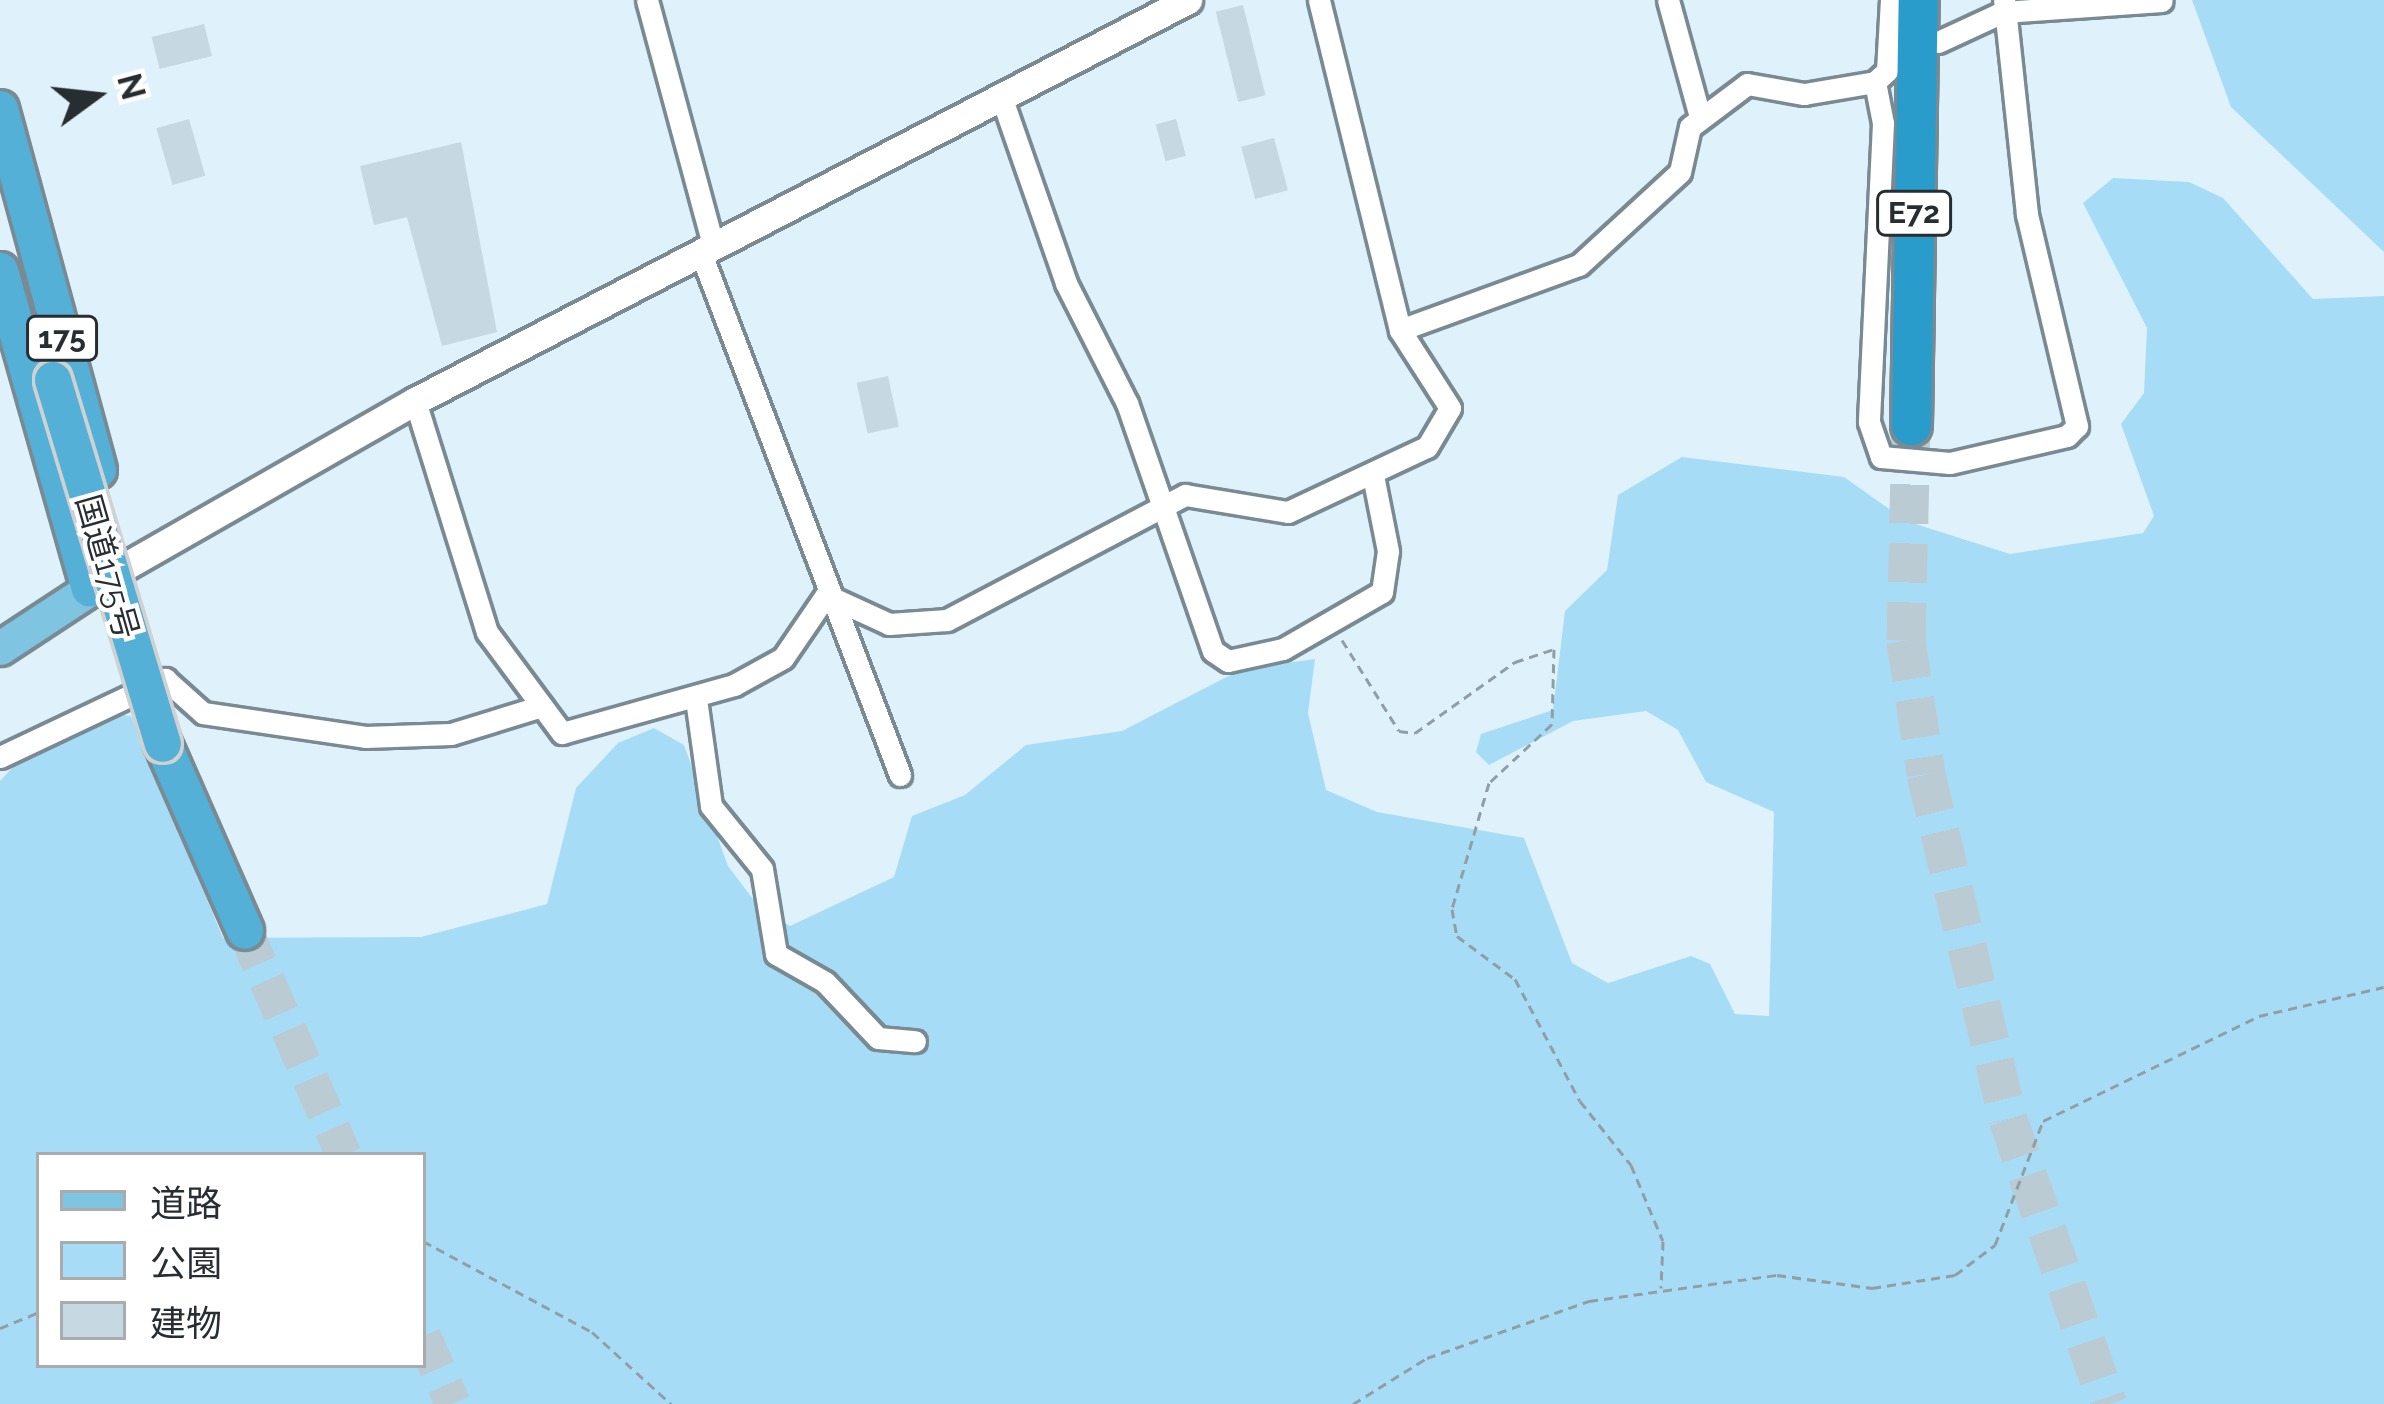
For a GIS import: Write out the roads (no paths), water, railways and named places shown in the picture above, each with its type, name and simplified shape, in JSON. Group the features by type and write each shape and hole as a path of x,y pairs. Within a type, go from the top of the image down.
{"highway":[{"name":"E72","path":"1911,425 1918,0"},
{"name":"175","path":"0,109 124,567"},
{"name":"国道175号","path":"0,191 164,744 245,931"},
{"name":"175","path":"0,272 90,588"}],"main road":[{"path":"0,647 124,567"}],"street":[{"path":"647,0 706,248 826,595 900,775"},
{"path":"124,567 415,400 1188,0"},
{"path":"826,595 889,624 972,613 1162,504 1216,492 1288,512 1427,447 1450,408 1400,330 1319,0"},
{"path":"1400,330 1579,265 1681,172 1700,117 1668,0"},
{"path":"1700,117 1747,84 1804,94 1875,82 1887,70 1891,0"},
{"path":"1938,42 2004,6 2162,1"},
{"path":"1875,82 1883,123 1869,422 1881,457 1950,463 2067,436 2074,407 2027,214 2004,6"},
{"path":"1001,96 1162,504 1213,652 1254,658 1366,608 1388,575 1373,475"},
{"path":"415,400 487,632 562,733 695,699 782,658 826,595"},
{"path":"0,757 165,679 203,713 365,737 451,734 542,706"},
{"path":"695,699 711,806 772,892 776,954 825,982 878,1038 915,1041"}],"tunnel":[{"path":"1911,425 1906,640 1926,774 2008,1119 2108,1404"},
{"path":"245,931 343,1152"},
{"path":"426,1343 453,1404"}]}
